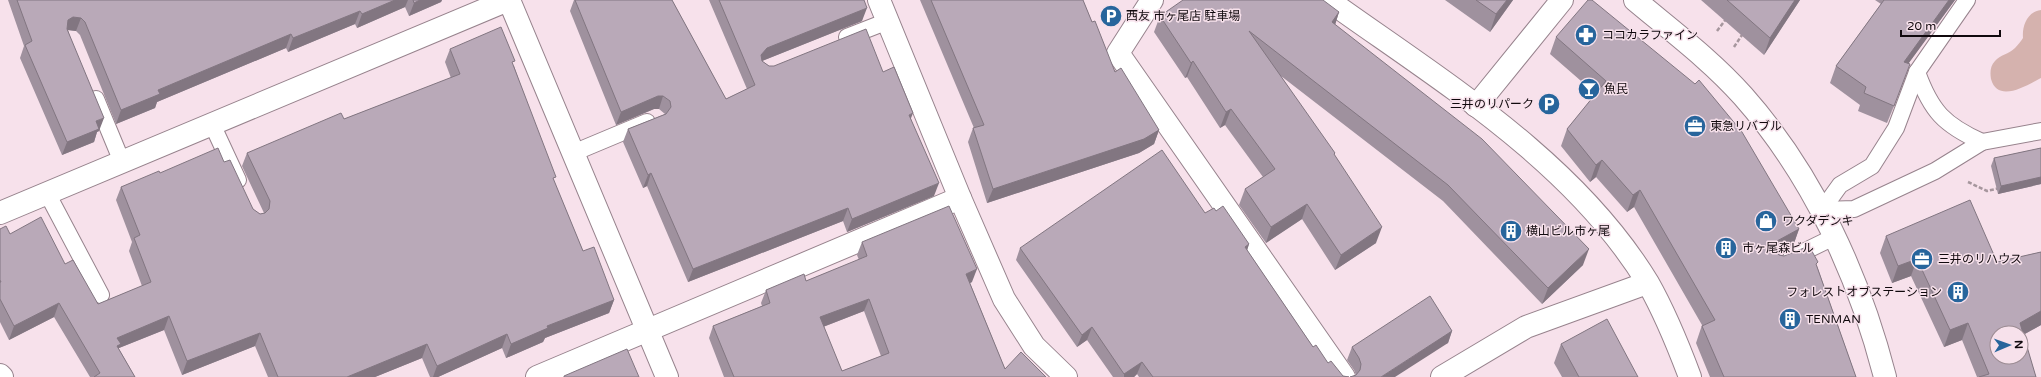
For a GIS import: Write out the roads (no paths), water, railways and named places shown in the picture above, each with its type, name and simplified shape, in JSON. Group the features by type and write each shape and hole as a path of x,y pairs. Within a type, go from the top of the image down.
{"street":[{"path":"0,213 508,0 667,377"},
{"path":"880,0 960,198 1004,299 1034,346 1066,377"},
{"path":"1152,0 1118,53 1344,377"},
{"path":"1328,0 1476,106 1555,170 1611,231 1647,283 1675,336 1690,377"},
{"path":"1476,106 1562,0"},
{"path":"1635,0 1707,60 1744,97 1787,153 1836,236 1864,308 1885,377"},
{"path":"537,377 960,198"},
{"path":"1442,377 1526,327 1647,283"}],"lane":[{"path":"1822,210 1840,185 1872,166 1896,128 1917,72 1967,0"},
{"path":"830,44 888,21"},
{"path":"1917,72 1925,94 1938,114 1959,132 1982,142"},
{"path":"89,82 122,162"},
{"path":"573,153 658,118"},
{"path":"212,124 246,196"},
{"path":"1822,210 1854,209 1935,171 1982,142 2041,131"},
{"path":"47,193 101,295"},
{"path":"1778,264 1836,236"}],"place":[{"name":"西友 市ヶ尾店 駐車場","path":"1111,16"},
{"name":"ココカラファイン","path":"1586,35"},
{"name":"魚民","path":"1589,89"},
{"name":"三井のリパーク","path":"1549,104"},
{"name":"東急リバブル","path":"1695,126"},
{"name":"ワクダデンキ","path":"1766,221"},
{"name":"横山ビル市ヶ尾","path":"1511,231"},
{"name":"市ヶ尾森ビル","path":"1726,248"},
{"name":"三井のリハウス","path":"1922,259"},
{"name":"フォレストオブステーション","path":"1958,292"},
{"name":"TENMAN","path":"1790,319"}]}
